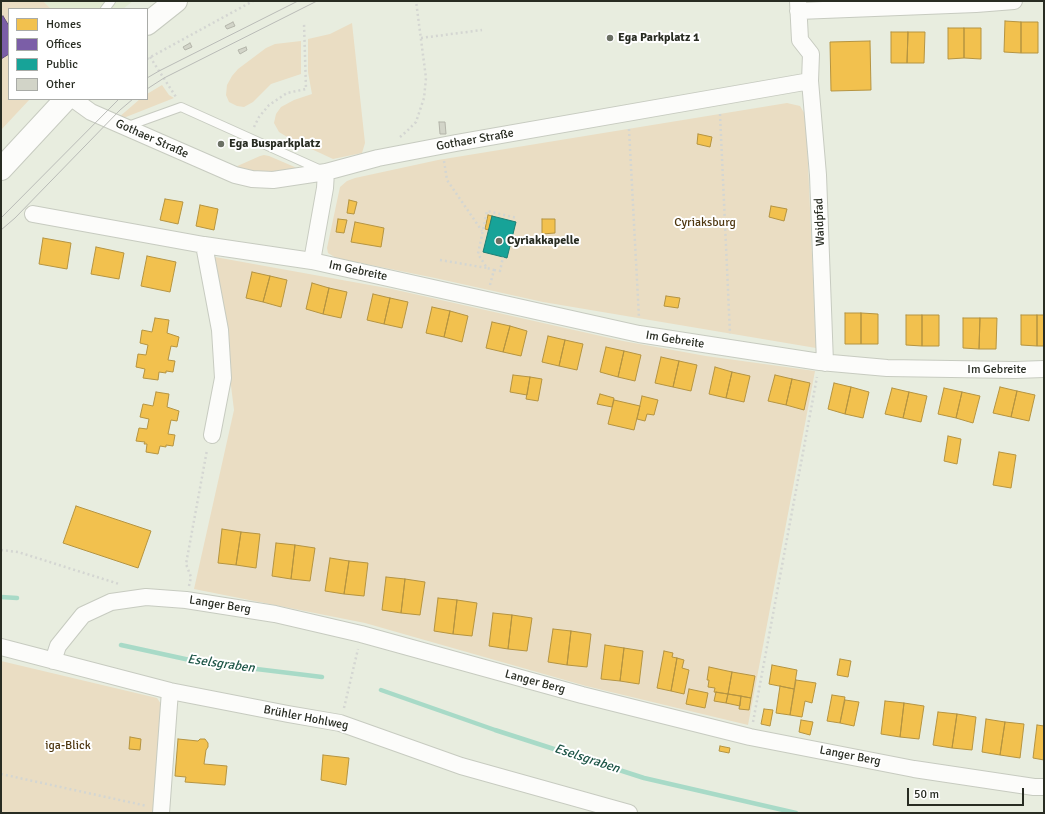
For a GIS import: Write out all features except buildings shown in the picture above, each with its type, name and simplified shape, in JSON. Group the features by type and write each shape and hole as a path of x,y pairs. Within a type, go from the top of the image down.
{"main road":[{"path":"148,23 176,1"},
{"path":"1,169 65,100"}],"street":[{"path":"810,81 811,54 800,40 798,6 976,4 1014,1"},
{"name":"Gothaer Straße","path":"74,100 91,112 235,175 252,179 273,180 326,172 378,158 456,143 810,81"},
{"name":"Waidpfad","path":"810,81 818,175 823,362"},
{"name":"Im Gebreite","path":"312,261 325,188 326,172"},
{"name":"Im Gebreite","path":"33,214 312,261 639,334 823,362 886,368 1044,369"},
{"path":"204,244 220,330 223,378 212,435"},
{"name":"Langer Berg","path":"54,661 58,646 83,615 111,602 146,597 186,600 276,614 361,634 582,696 750,737 914,769 1034,787 1044,787"},
{"name":"Brühler Hohlweg","path":"1,647 170,691 340,723 461,766 629,813"},
{"path":"161,811 170,691"}],"lane":[{"path":"125,127 181,107 326,172"}],"path":[{"path":"181,107 150,57 253,1"},
{"path":"397,139 408,132 416,122 424,98 426,78 416,1"},
{"path":"249,138 259,117 269,105 287,93 306,88 304,23"},
{"path":"421,38 482,30"},
{"path":"720,114 730,334"},
{"path":"629,129 639,318"},
{"path":"444,160 447,180 483,231"},
{"path":"487,268 478,254 487,211 517,218"},
{"path":"440,260 500,271 503,257"},
{"path":"490,283 494,270"},
{"path":"750,737 823,362"},
{"path":"186,600 191,577 186,564 209,441 212,435"},
{"path":"1,550 18,552 127,587 136,598"},
{"path":"344,707 359,646"},
{"path":"1,774 161,811"}],"shaded area":[{"path":"43,1 133,1 124,8 50,8"}],"green space":[{"path":"1,1 43,1 50,8 8,8 8,100 29,100 1,130"},
{"path":"352,23 365,143 362,153 333,159 292,140 279,132 274,123 276,114 281,107 294,100 312,94 308,72 308,39 330,34"},
{"path":"301,41 301,74 271,84 253,102 244,107 237,106 229,102 226,95 227,85 238,69 266,48 275,44"},
{"path":"162,85 169,95 174,98 126,117 118,118 139,100 148,100 148,93"},
{"name":"Cyriaksburg","path":"787,103 800,106 806,116 816,348 543,302 336,258 328,253 327,248 340,187 347,181 355,178 438,160"},
{"path":"264,155 297,168 264,173 233,168"},
{"path":"215,257 392,289 623,341 706,356 815,371 748,725 586,686 365,623 194,589 234,410"},
{"name":"iga-Blick","path":"1,661 157,698 163,707 155,813 1,813"}],"waterway":[{"name":"Eselsgraben","path":"1,597 17,598"},
{"name":"Eselsgraben","path":"121,645 199,662 322,677"},
{"name":"Eselsgraben","path":"381,690 495,730 644,778 796,813"}],"tram line":[{"path":"148,77 298,1"},
{"path":"148,88 164,78 317,1"},
{"path":"1,218 118,100"},
{"path":"1,230 15,218 120,110 132,100"}],"place":[{"name":"Ega Parkplatz 1","path":"610,38"},
{"name":"Ega Busparkplatz","path":"221,144"},
{"name":"Cyriakkapelle","path":"499,241"}]}
